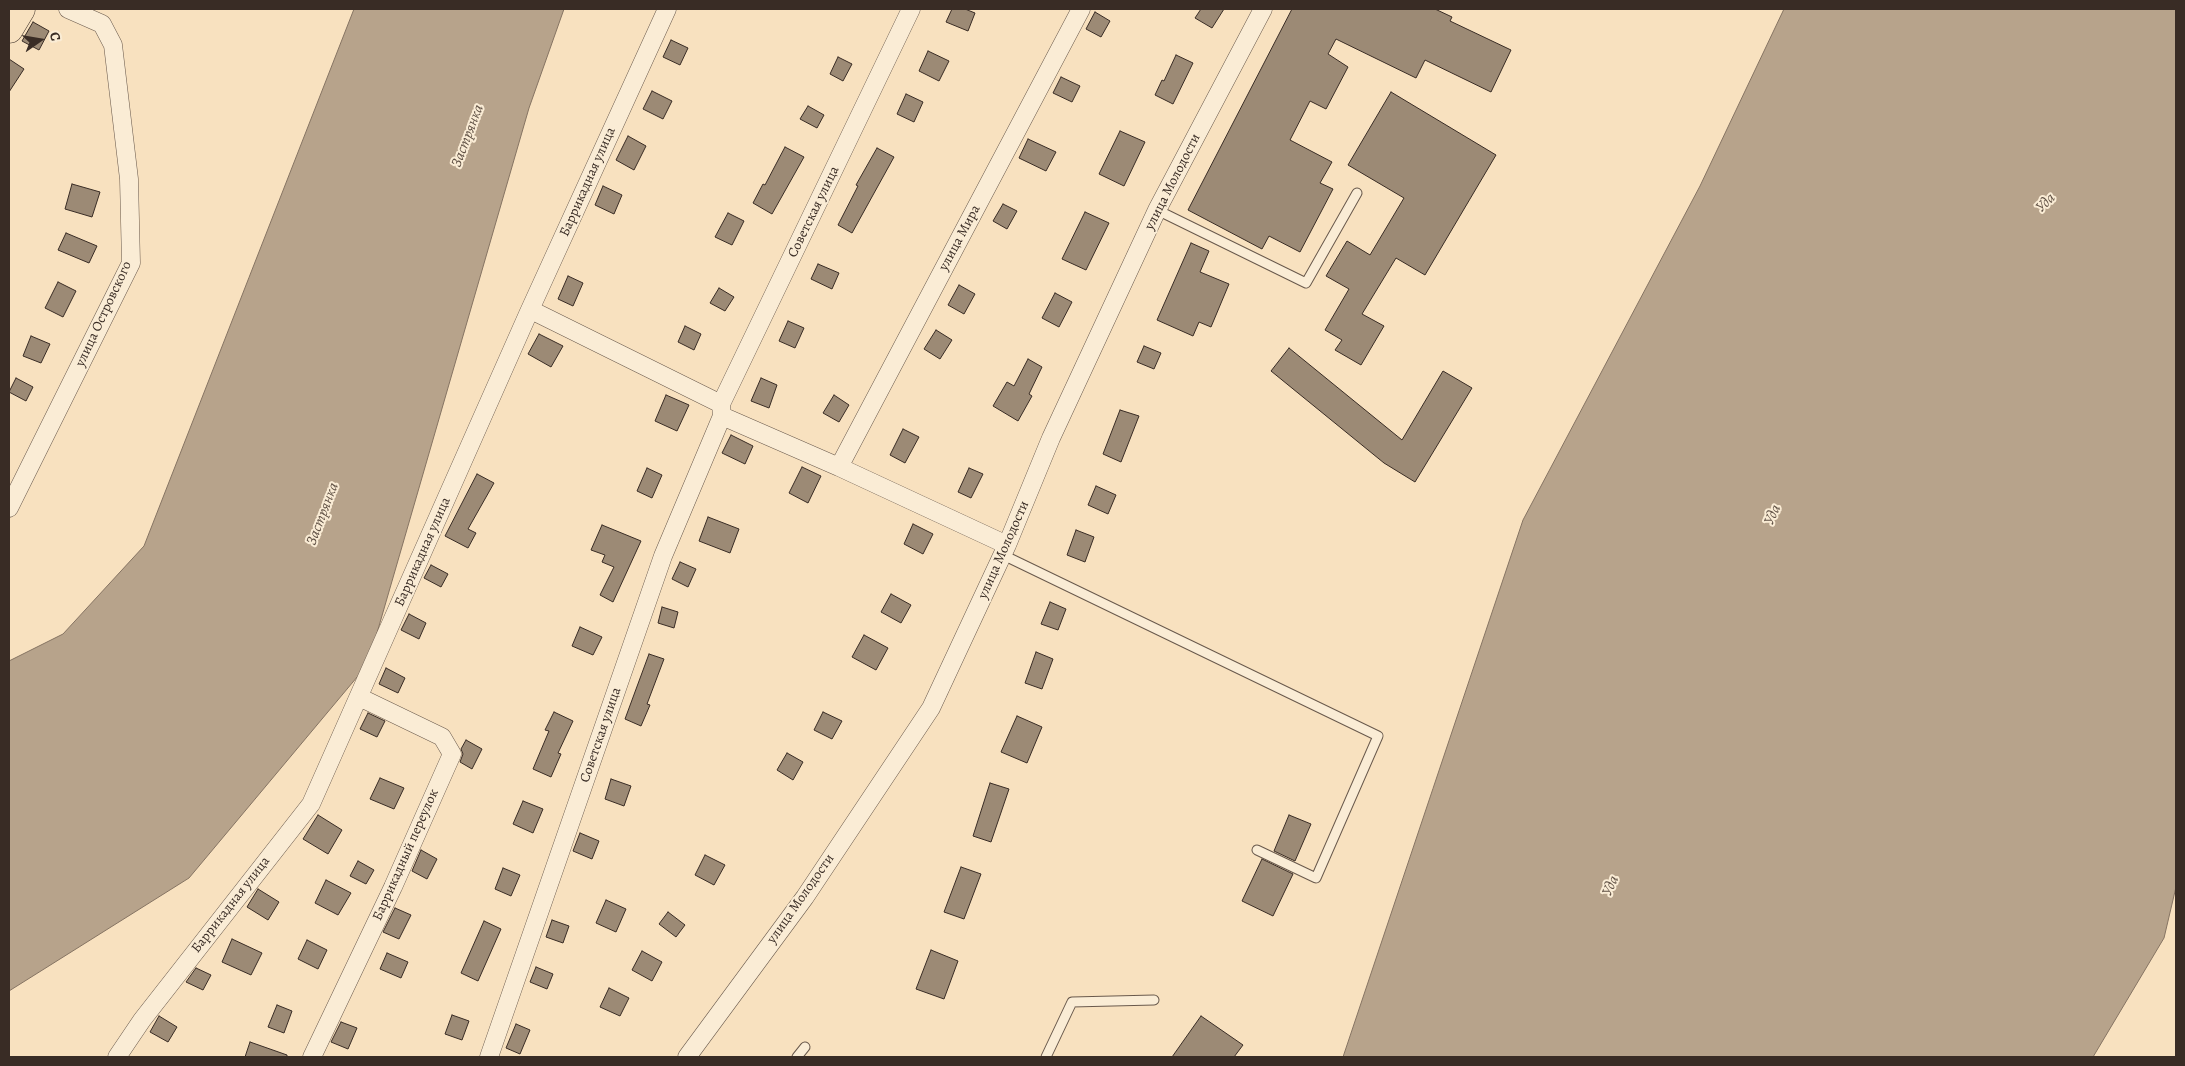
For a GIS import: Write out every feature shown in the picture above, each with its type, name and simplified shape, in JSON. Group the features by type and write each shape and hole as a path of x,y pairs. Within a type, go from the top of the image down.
{"highway":[{"path":"9,29 21,9"}],"street":[{"name":"улица Островского","path":"9,508 131,263 129,179 113,45 102,24 68,9"},
{"name":"Баррикадная улица","path":"117,1057 142,1020 311,804 667,9"},
{"name":"Советская улица","path":"489,1057 663,556 721,410 911,9"},
{"name":"улица Мира","path":"839,467 1081,9"},
{"name":"улица Молодости","path":"686,1057 805,897 931,708 1005,550 1051,438 1157,210 1263,9"},
{"path":"531,310 721,410 1005,550"},
{"name":"Баррикадный переулок","path":"312,1057 393,887 452,754 442,737 359,697"}],"lane":[{"path":"1157,210 1306,283 1357,193"},
{"path":"1005,550 1378,736 1316,878 1257,850"},
{"path":"1046,1057 1072,1002 1154,1000"},
{"path":"797,1057 805,1047"}],"water":[{"name":"Застрянка","path":"354,9 564,9 529,108 368,664 189,878 9,991 9,661 63,634 144,546"},
{"name":"Уда","path":"1784,9 2176,9 2176,887 2164,938 2093,1057 1343,1057 1523,520 1700,186"}],"building":[{"path":"952,9 965,9 975,13 968,31 946,22"},
{"path":"1201,9 1224,9 1212,28 1195,18"},
{"path":"1292,9 1435,9 1452,17 1450,21 1511,50 1491,92 1425,60 1416,78 1336,39 1328,54 1348,67 1326,109 1310,101 1290,140 1332,162 1320,183 1333,189 1300,252 1269,236 1262,249 1188,210"},
{"path":"1095,12 1110,21 1101,37 1086,29"},
{"path":"33,22 49,31 39,50 22,41"},
{"path":"671,40 688,48 680,65 663,57"},
{"path":"928,51 949,61 939,81 919,71"},
{"path":"1176,55 1193,63 1173,104 1155,95"},
{"path":"838,57 852,64 843,81 830,74"},
{"path":"9,59 24,69 9,92"},
{"path":"1061,77 1080,86 1072,102 1053,93"},
{"path":"652,91 672,101 663,119 643,109"},
{"path":"1391,92 1496,155 1425,275 1396,258 1362,314 1384,326 1361,365 1335,350 1342,340 1325,330 1349,289 1326,276 1347,241 1370,255 1404,198 1348,165"},
{"path":"906,94 923,102 914,122 897,114"},
{"path":"808,106 824,115 817,128 800,119"},
{"path":"1120,131 1145,142 1124,186 1099,174"},
{"path":"628,136 646,146 634,170 616,160"},
{"path":"1028,139 1056,152 1046,171 1019,158"},
{"path":"785,147 804,157 772,214 753,203"},
{"path":"877,148 894,157 852,233 838,225 858,186 856,185"},
{"path":"72,184 100,192 92,217 65,209"},
{"path":"603,186 622,195 614,214 595,205"},
{"path":"1003,204 1017,211 1007,229 993,221"},
{"path":"1085,212 1109,223 1086,270 1062,259"},
{"path":"728,213 744,221 732,245 715,237"},
{"path":"66,233 97,246 89,263 58,250"},
{"path":"1191,243 1209,251 1200,272 1229,284 1211,327 1199,322 1193,336 1157,320"},
{"path":"818,264 839,273 832,289 811,279"},
{"path":"568,276 583,283 573,306 558,299"},
{"path":"58,282 76,291 63,317 45,308"},
{"path":"959,285 975,294 964,314 948,305"},
{"path":"719,288 734,297 725,311 710,303"},
{"path":"1055,293 1072,302 1059,327 1042,318"},
{"path":"788,321 804,328 795,348 779,341"},
{"path":"685,326 701,334 694,350 678,342"},
{"path":"936,330 952,340 940,359 924,349"},
{"path":"539,334 563,346 551,367 528,354"},
{"path":"31,336 50,344 41,363 23,356"},
{"path":"1144,346 1161,353 1154,369 1137,362"},
{"path":"1289,348 1402,440 1443,371 1472,388 1415,482 1384,463 1271,371"},
{"path":"1028,359 1042,367 1029,394 1032,396 1018,421 993,406 1007,382 1014,386"},
{"path":"16,378 33,387 26,401 9,392"},
{"path":"761,378 777,385 769,408 751,401"},
{"path":"666,395 689,405 677,431 655,421"},
{"path":"834,395 849,405 839,422 823,413"},
{"path":"1120,410 1139,416 1121,462 1103,454"},
{"path":"903,429 919,437 905,463 890,455"},
{"path":"731,435 753,446 745,464 722,453"},
{"path":"802,467 821,476 808,503 789,493"},
{"path":"647,468 662,475 652,498 637,491"},
{"path":"969,468 983,474 971,498 958,492"},
{"path":"477,474 494,483 468,529 476,533 468,548 445,536"},
{"path":"1096,486 1116,495 1108,514 1088,505"},
{"path":"708,517 739,529 730,553 699,541"},
{"path":"913,524 933,534 923,554 904,544"},
{"path":"602,525 641,541 613,602 600,595 614,567 602,562 605,555 591,550"},
{"path":"1076,530 1094,537 1085,562 1067,555"},
{"path":"680,562 696,569 688,587 672,579"},
{"path":"431,565 448,574 441,587 424,578"},
{"path":"891,594 911,605 901,623 881,612"},
{"path":"1050,602 1066,609 1058,630 1041,624"},
{"path":"662,607 678,612 674,628 658,623"},
{"path":"409,614 426,623 419,639 401,630"},
{"path":"580,627 602,637 593,655 572,646"},
{"path":"864,635 888,648 876,670 852,657"},
{"path":"1036,652 1053,659 1042,689 1025,683"},
{"path":"649,654 664,659 647,704 650,705 641,726 625,719"},
{"path":"386,668 405,678 398,693 379,684"},
{"path":"554,712 573,721 558,753 561,754 551,777 533,769 549,731 545,730"},
{"path":"823,712 842,721 832,739 814,730"},
{"path":"368,713 385,721 377,737 360,729"},
{"path":"1017,716 1042,727 1027,763 1001,752"},
{"path":"466,740 482,749 472,769 460,762 463,754 461,749"},
{"path":"787,753 803,762 793,780 777,770"},
{"path":"380,778 404,788 394,809 370,799"},
{"path":"611,779 631,786 624,806 605,799"},
{"path":"990,783 1009,789 991,842 973,836"},
{"path":"523,801 543,809 533,833 513,824"},
{"path":"318,815 342,830 328,854 303,839"},
{"path":"1289,815 1311,824 1295,861 1274,851"},
{"path":"580,833 599,841 592,859 573,851"},
{"path":"421,850 437,859 427,879 412,871"},
{"path":"705,855 725,865 714,885 695,875"},
{"path":"1262,859 1293,874 1273,916 1242,901"},
{"path":"358,861 374,870 366,884 350,876"},
{"path":"961,867 981,874 964,919 944,912"},
{"path":"503,868 520,875 511,896 495,889"},
{"path":"326,880 351,893 338,915 315,903"},
{"path":"258,889 279,902 268,920 247,907"},
{"path":"606,900 626,909 616,932 596,923"},
{"path":"395,908 411,915 399,939 383,932"},
{"path":"668,912 685,925 676,937 659,924"},
{"path":"552,920 569,926 563,943 546,937"},
{"path":"484,921 501,929 478,981 461,973"},
{"path":"232,939 262,953 251,975 222,962"},
{"path":"307,940 327,950 318,969 298,959"},
{"path":"931,950 958,961 944,999 916,989"},
{"path":"642,951 662,962 652,981 632,970"},
{"path":"387,953 408,962 401,978 380,969"},
{"path":"536,967 553,974 547,989 530,982"},
{"path":"196,968 211,975 203,990 186,982"},
{"path":"609,988 629,998 620,1016 600,1007"},
{"path":"277,1005 292,1011 284,1033 268,1027"},
{"path":"452,1015 469,1021 462,1040 445,1034"},
{"path":"159,1016 177,1027 168,1042 150,1032"},
{"path":"1201,1016 1243,1045 1234,1057 1172,1057"},
{"path":"341,1022 357,1028 348,1049 331,1042"},
{"path":"516,1024 530,1030 520,1054 506,1048"},
{"path":"250,1042 287,1055 287,1057 245,1057"}]}
